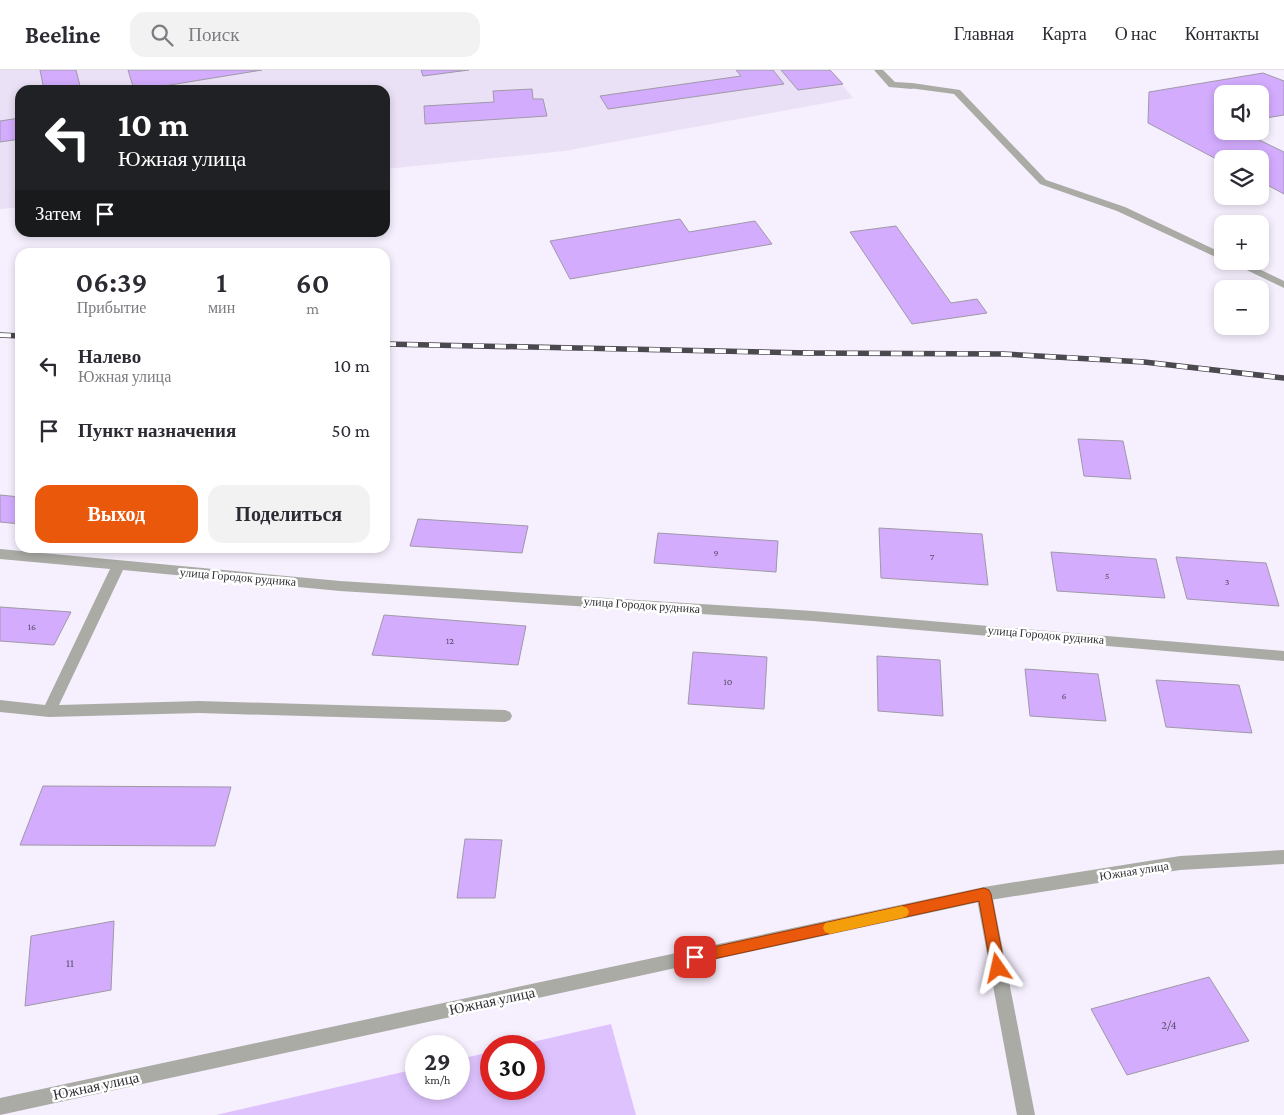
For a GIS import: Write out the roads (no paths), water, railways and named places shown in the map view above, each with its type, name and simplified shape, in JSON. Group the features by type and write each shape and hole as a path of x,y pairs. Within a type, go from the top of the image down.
{"street":[{"path":"878,70 892,85 958,92 1043,182 1121,210 1214,252"},
{"path":"1252,270 1284,285"},
{"name":"улица Городок рудника","path":"0,554 340,586 813,616 1284,656"},
{"path":"49,711 118,565"},
{"path":"0,706 49,711 199,707 505,716"},
{"name":"Южная улица","path":"0,1107 984,894 1180,864 1284,857"},
{"path":"984,894 1026,1115"}],"railway":[{"path":"0,335 15,336"},
{"path":"390,344 808,353 1003,354 1144,362 1284,378"}]}
